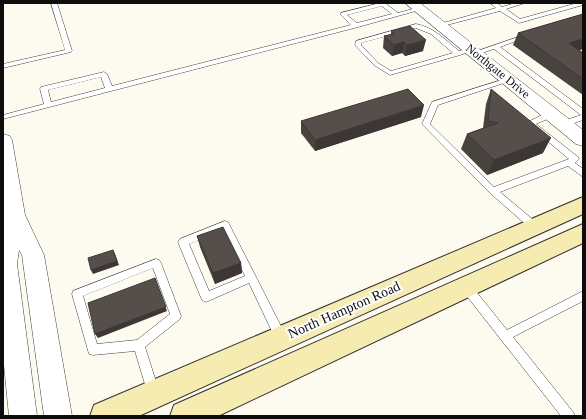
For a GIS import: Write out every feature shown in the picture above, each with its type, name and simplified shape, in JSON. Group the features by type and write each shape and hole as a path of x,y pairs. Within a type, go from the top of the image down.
{"main road":[{"name":"North Hampton Road","path":"105,416 583,205"},
{"path":"186,416 583,234"}],"street":[{"name":"Northgate Drive","path":"416,6 468,52 508,80 583,140"},
{"path":"3,140 10,208 6,264 23,416"},
{"path":"10,208 33,255 58,416"}],"lane":[{"path":"3,66 69,51 54,3"},
{"path":"493,3 519,21 583,3"},
{"path":"439,25 522,3"},
{"path":"356,26 343,14 383,4 397,15"},
{"path":"3,117 397,15 416,6"},
{"path":"468,52 429,29 416,26 358,42 358,45 376,64 390,73 495,46 536,33"},
{"path":"495,46 583,113"},
{"path":"48,105 44,89 104,74 110,89"},
{"path":"508,80 489,89 435,104 426,124 493,191 534,226"},
{"path":"493,191 575,159 527,120 551,114"},
{"path":"563,124 583,117"},
{"path":"568,162 583,174"},
{"path":"251,278 206,297 183,242 225,225 281,338"},
{"path":"156,263 176,316 139,345 93,350 77,294 156,263"},
{"path":"466,287 569,416"},
{"path":"505,336 583,296"},
{"path":"139,345 154,395"}],"building":[{"path":"583,14 583,39 569,43 583,53 583,79 518,33"},
{"path":"410,26 426,40 407,45 404,42 394,45 384,36 394,34 391,31"},
{"path":"408,89 424,105 315,140 301,121"},
{"path":"491,89 551,138 494,160 467,134 498,123 488,121"},
{"path":"223,227 241,263 213,273 197,236"},
{"path":"113,250 117,261 91,270 88,258"},
{"path":"155,278 166,307 95,334 88,303"}]}
